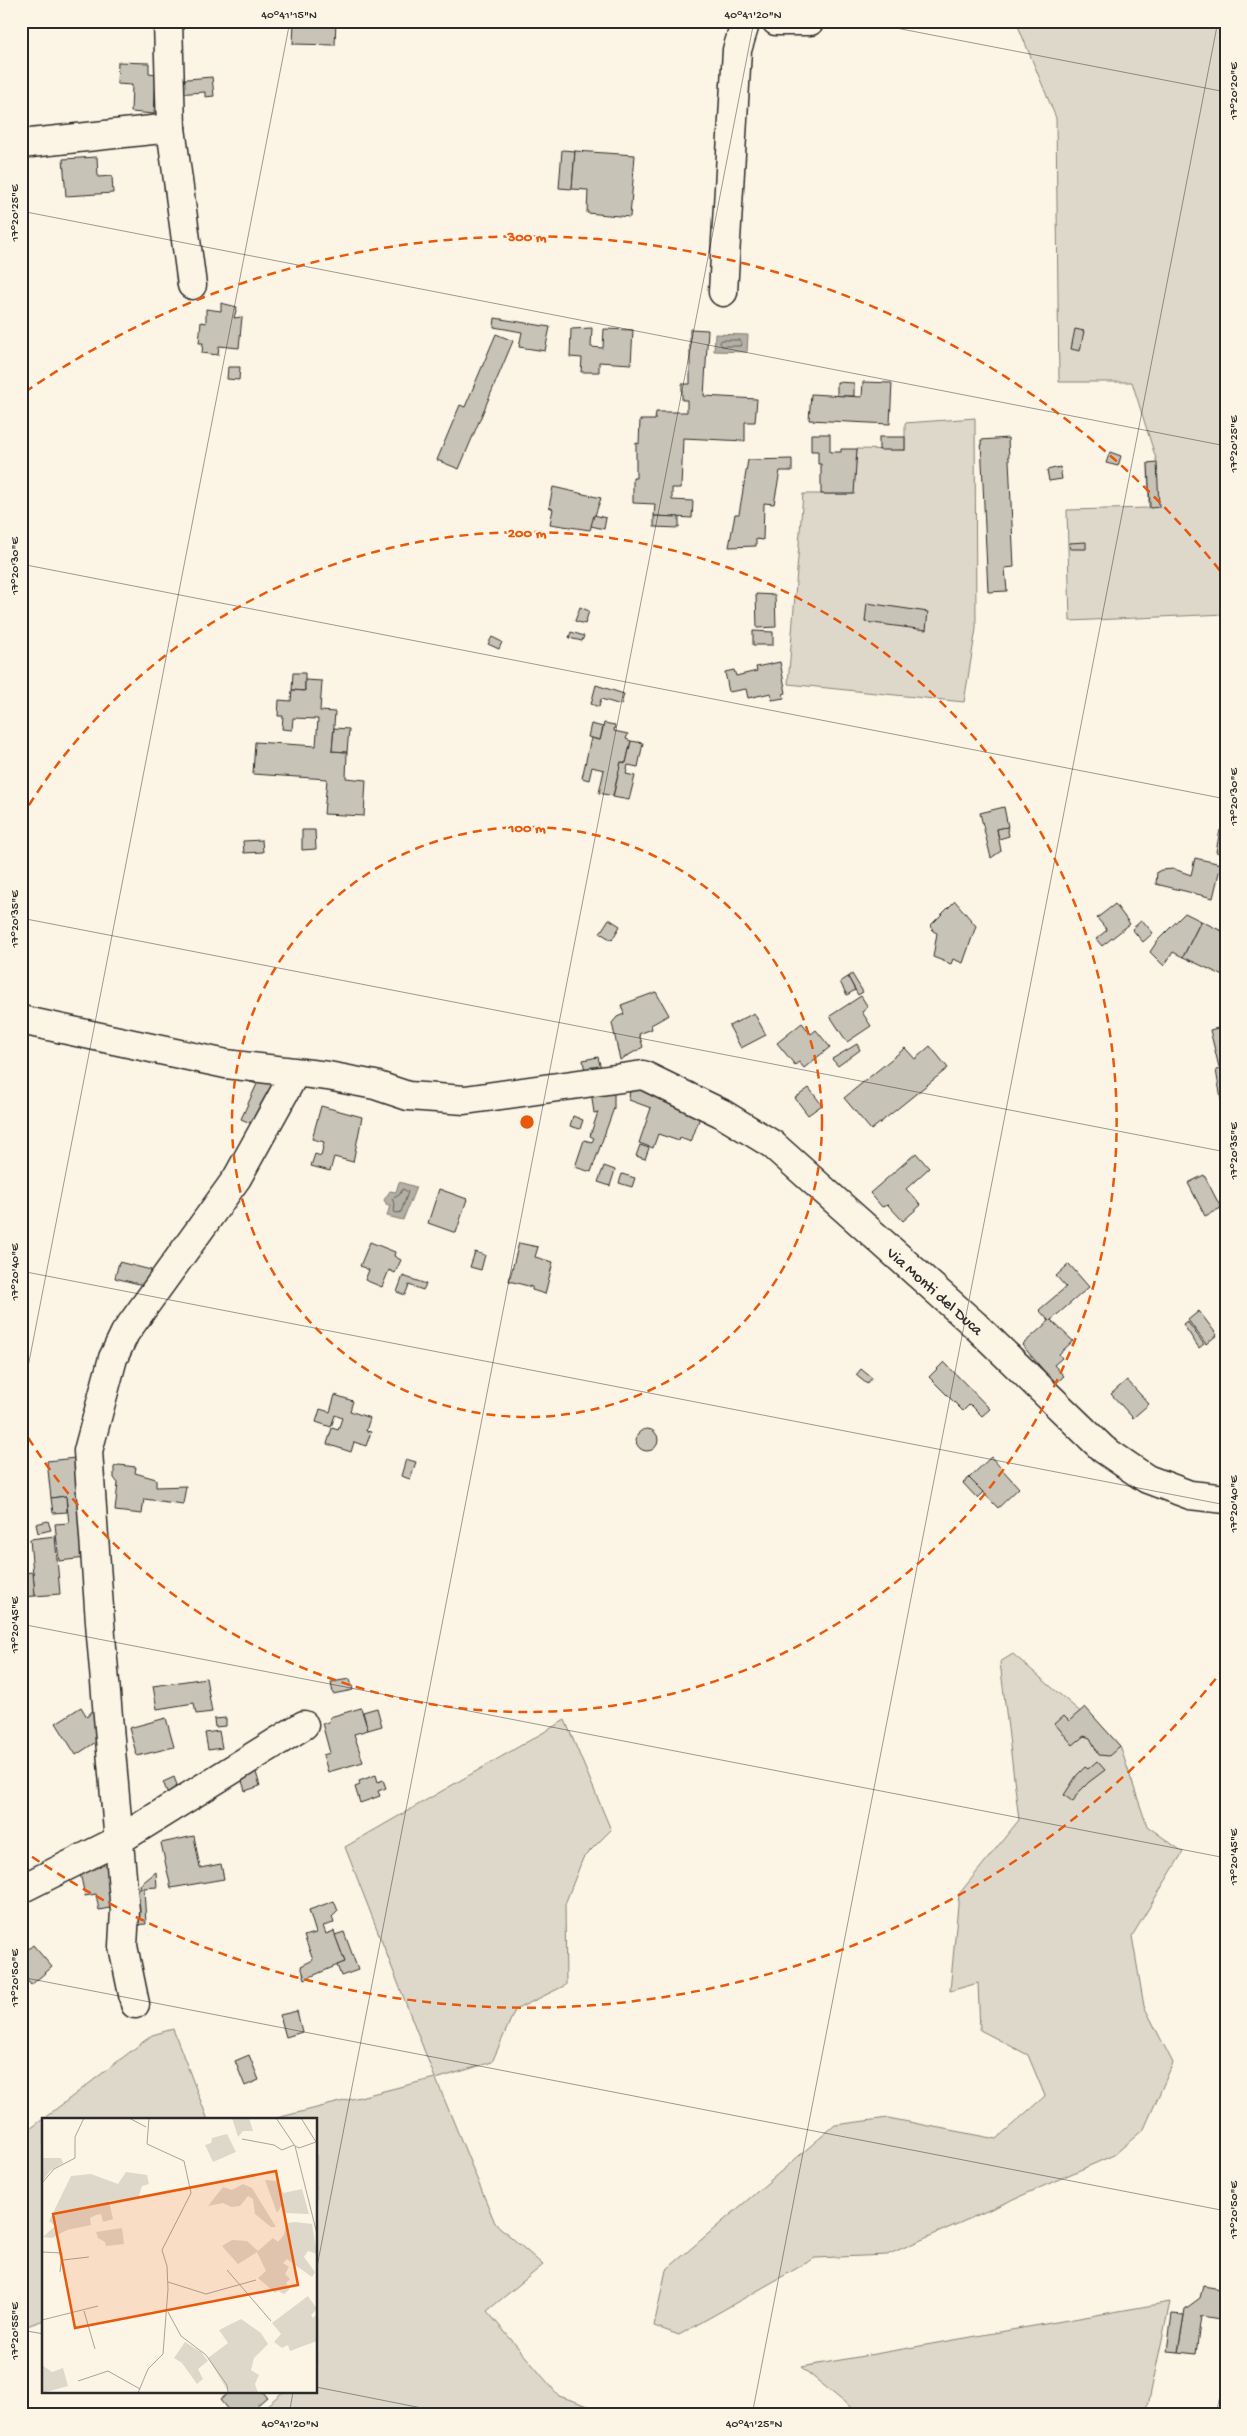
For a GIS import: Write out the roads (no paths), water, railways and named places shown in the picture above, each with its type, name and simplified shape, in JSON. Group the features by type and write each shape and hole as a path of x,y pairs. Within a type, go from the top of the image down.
{"street":[{"path":"168,21 171,128 192,285"},
{"path":"723,292 738,50 746,21"},
{"path":"776,21 810,21"},
{"path":"21,144 171,128"},
{"path":"21,1020 226,1064 295,1072 237,1178 125,1333 113,1358 92,1433 89,1461 125,1911 123,1946 135,2004"},
{"name":"Via Monti del Duca","path":"295,1072 375,1085 408,1096 465,1100 643,1075 721,1114 772,1144 975,1325 1104,1449 1147,1479 1190,1495 1226,1499"},
{"path":"21,1889 119,1840 304,1725"}],"water":[{"path":"715,334 748,335 747,352 714,351"},
{"path":"399,1182 416,1187 403,1220 387,1216 390,1205 387,1205 384,1200 390,1191 396,1192"}]}
